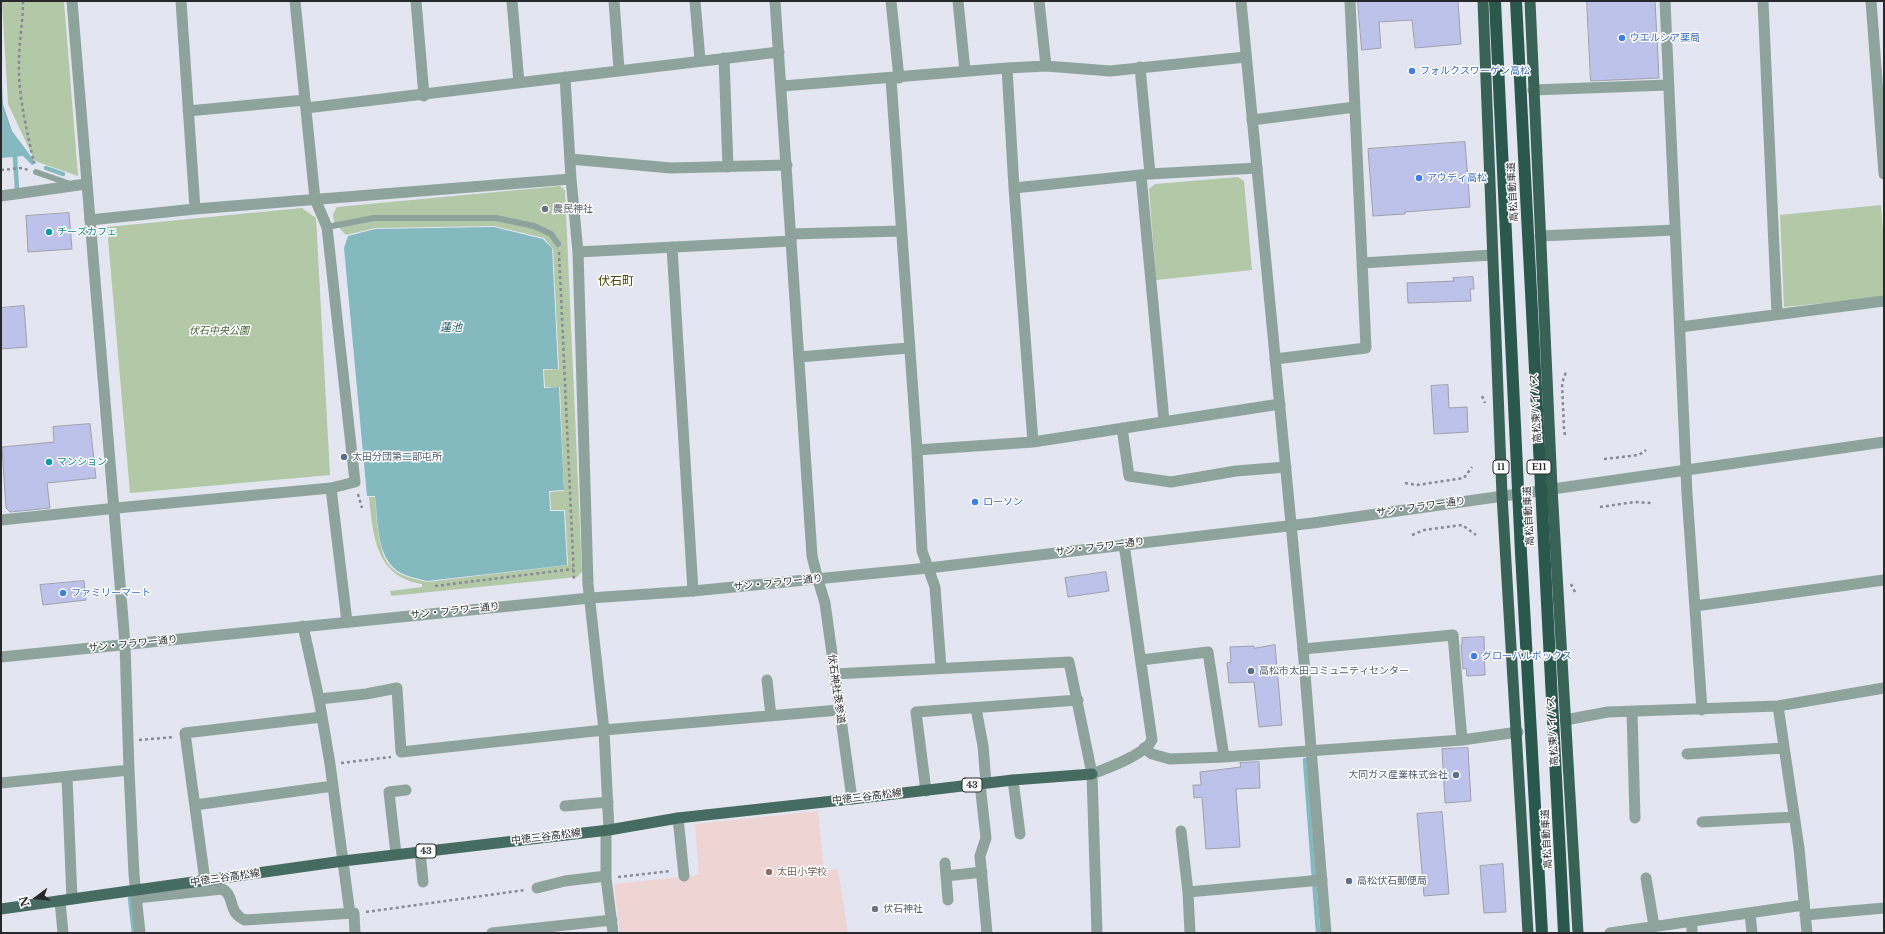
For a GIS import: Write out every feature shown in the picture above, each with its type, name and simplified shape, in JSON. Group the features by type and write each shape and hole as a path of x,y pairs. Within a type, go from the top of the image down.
{"highway":[{"name":"11","path":"1482,1 1502,495 1518,732 1528,933"},
{"name":"高松自動車道","path":"1495,1 1521,560 1542,933"},
{"name":"高松自動車道","path":"1516,1 1564,933"},
{"name":"高松東バイパス","path":"1530,1 1552,488 1564,720 1578,933"}],"main road":[{"name":"中徳三谷高松線","path":"1,909 72,899 136,894 205,881 343,861 608,830 678,818 1013,780 1092,774"}],"street":[{"path":"72,1 113,508 124,616 129,770 136,894 140,933"},
{"path":"181,1 195,209"},
{"path":"1,520 331,488 355,482 327,227 315,199 294,1"},
{"path":"416,1 424,96"},
{"path":"512,1 519,83"},
{"path":"614,1 619,70"},
{"path":"695,1 700,60"},
{"name":"伏石神社表参道","path":"775,1 782,86 812,556 825,603 852,799"},
{"path":"891,1 901,231 922,551 935,587 941,668"},
{"path":"958,1 964,71"},
{"path":"1039,1 1046,66"},
{"path":"1241,1 1303,650 1326,933"},
{"path":"1275,359 1366,348 1350,1"},
{"path":"1665,1 1686,471 1702,710"},
{"path":"1763,1 1776,314"},
{"path":"1871,1 1884,174"},
{"path":"188,112 424,96 619,70 779,52"},
{"path":"782,86 895,78 964,71 1046,66 1110,71 1246,57"},
{"path":"724,58 728,167"},
{"path":"1140,67 1146,175 1164,421"},
{"path":"1007,68 1014,188 1033,442"},
{"path":"565,77 571,179 578,252 588,584 604,730 608,802 606,877 613,933"},
{"path":"1534,90 1668,85"},
{"path":"1252,120 1355,107"},
{"path":"570,159 672,168 787,165"},
{"path":"1014,188 1146,175 1257,168"},
{"path":"90,220 195,209 571,179"},
{"path":"1,196 86,184"},
{"path":"1540,236 1675,230"},
{"path":"578,252 901,231"},
{"path":"672,247 693,591"},
{"path":"1362,263 1492,254"},
{"path":"1680,327 1884,301"},
{"path":"799,357 908,348"},
{"path":"916,450 1033,442 1280,404"},
{"path":"1122,428 1129,476 1171,482 1236,471 1286,467"},
{"name":"サン・フラワー通り","path":"1,657 590,598 818,580 928,568 1291,525 1552,488 1686,471 1884,442"},
{"path":"331,488 347,622"},
{"path":"1092,774 1121,763 1144,748 1150,743 1152,734 1124,544"},
{"path":"1695,606 1884,580"},
{"path":"303,626 319,699 355,933"},
{"path":"1303,650 1453,635 1462,740"},
{"path":"1141,660 1208,652 1224,757"},
{"path":"834,674 1069,662 1092,774 1097,933"},
{"path":"767,680 771,716"},
{"path":"319,699 366,694 397,688 401,752 604,730 839,710"},
{"path":"1564,720 1608,712 1702,710 1778,706 1884,688"},
{"path":"926,791 916,712 1078,700"},
{"path":"1778,706 1794,817 1807,933"},
{"path":"976,708 983,746 983,784 986,838 980,856 987,933"},
{"path":"1632,711 1635,818"},
{"path":"205,881 186,733 322,717"},
{"path":"1144,748 1152,754 1170,759 1224,757 1462,740 1518,732"},
{"path":"1687,754 1784,748"},
{"path":"1,783 129,770"},
{"path":"67,777 72,899"},
{"path":"1013,780 1020,834"},
{"path":"195,805 333,786"},
{"path":"396,854 389,792 406,790"},
{"path":"566,806 608,802"},
{"path":"1702,822 1794,817"},
{"path":"678,818 684,873"},
{"path":"1181,831 1188,892 1190,933"},
{"path":"420,851 423,882"},
{"path":"945,863 948,900"},
{"path":"946,876 982,872"},
{"path":"537,888 565,881 606,877"},
{"path":"1646,878 1654,926"},
{"path":"1188,892 1322,880"},
{"path":"136,894 222,889 227,892 234,912 245,920 352,914"},
{"path":"60,901 63,933"},
{"path":"1610,933 1750,912 1884,908"},
{"path":"1750,912 1752,933"},
{"path":"492,933 612,920"},
{"path":"1692,921 1692,933"}],"lane":[{"path":"36,172 72,185"},
{"path":"327,227 374,218 496,218 534,226 551,234 558,244"}],"path":[{"path":"23,1 23,20 19,63 24,115 36,172"},
{"path":"1,170 15,168"},
{"path":"559,258 574,579"},
{"path":"1566,372 1562,383 1564,429 1566,435"},
{"path":"1604,459 1639,455 1646,450"},
{"path":"1405,483 1417,486 1464,478 1472,467"},
{"path":"1600,507 1635,502 1652,503"},
{"path":"1412,535 1424,530 1462,525 1476,535"},
{"path":"436,586 573,570"},
{"path":"128,740 186,736"},
{"path":"330,764 394,757 401,752"},
{"path":"606,877 684,873"},
{"path":"352,914 537,888"}],"shaded area":[{"name":"太田小学校","path":"818,811 824,870 838,869 848,933 620,933 614,884 699,875 695,824"}],"green space":[{"path":"2,1 64,1 78,176 35,161 8,104"},
{"path":"1238,177 1244,181 1252,270 1156,280 1149,189 1155,184"},
{"path":"560,186 565,190 582,572 577,577 391,596 390,591 422,587 422,584 407,580 395,573 386,564 375,540 369,497 375,497 377,525 383,554 392,568 400,574 408,577 427,582 568,565 565,510 551,510 550,492 564,491 560,387 545,387 544,370 559,369 553,249 544,238 494,226 375,228 346,235 334,222 333,214 337,207"},
{"path":"1881,205 1884,244 1884,297 1784,307 1780,215"},
{"name":"伏石中央公園","path":"302,208 316,218 330,475 130,493 107,227"}],"water":[{"path":"1,65 3,104 12,131 36,163 32,165 23,156 1,158"},
{"name":"蓮池","path":"494,227 543,239 552,248 558,369 543,369 544,388 559,387 564,490 549,491 550,511 564,511 567,565 427,581 400,573 387,560 383,552 379,533 375,496 367,496 344,248 348,236 375,229"}],"building":[{"path":"1358,1 1458,1 1461,44 1415,48 1412,20 1379,22 1381,48 1362,50"},
{"path":"1587,1 1655,1 1659,78 1591,81"},
{"name":"アウディ高松","path":"1465,142 1470,207 1373,216 1368,149"},
{"name":"チーズカフェ","path":"69,213 72,249 28,252 26,216"},
{"path":"1473,277 1474,289 1470,289 1471,301 1408,303 1407,283 1454,281 1453,278"},
{"path":"24,306 27,347 1,349 1,308"},
{"path":"1448,385 1449,408 1467,407 1468,432 1434,434 1431,386"},
{"name":"マンション","path":"90,424 96,478 47,483 50,508 10,512 6,508 2,447 54,442 53,427"},
{"path":"1106,572 1109,591 1068,597 1065,578"},
{"name":"ファミリーマート","path":"84,581 86,600 43,605 40,585"},
{"path":"1484,637 1485,675 1467,676 1466,668 1463,669 1461,645 1462,638"},
{"path":"1275,645 1282,725 1259,727 1254,682 1229,683 1227,663 1231,662 1230,647 1254,646 1254,648"},
{"name":"大同ガス産業株式会社","path":"1468,748 1471,801 1445,803 1442,749"},
{"path":"1259,762 1260,788 1236,789 1240,847 1206,849 1202,797 1194,798 1193,785 1201,785 1200,772 1241,767 1240,763"},
{"path":"1442,812 1449,894 1424,896 1417,814"},
{"path":"1503,864 1506,912 1484,913 1480,866"}],"waterway":[{"path":"15,157 17,189"},
{"path":"46,168 63,174"},
{"path":"1305,760 1318,932"},
{"path":"130,898 134,933"}],"place":[{"name":"ウエルシア薬局","path":"1622,38"},
{"name":"フォルクスワーゲン高松","path":"1412,71"},
{"name":"アウディ高松","path":"1419,178"},
{"name":"農民神社","path":"545,209"},
{"name":"チーズカフェ","path":"49,232"},
{"name":"太田分団第二部屯所","path":"344,457"},
{"name":"マンション","path":"49,462"},
{"name":"ローソン","path":"975,502"},
{"name":"ファミリーマート","path":"63,593"},
{"name":"グローバルボックス","path":"1474,656"},
{"name":"高松市太田コミュニティセンター","path":"1251,671"},
{"name":"大同ガス産業株式会社","path":"1456,775"},
{"name":"太田小学校","path":"769,872"},
{"name":"高松伏石郵便局","path":"1349,881"},
{"name":"伏石神社","path":"875,909"}],"district":[{"name":"伏石町","path":"616,282"}]}
